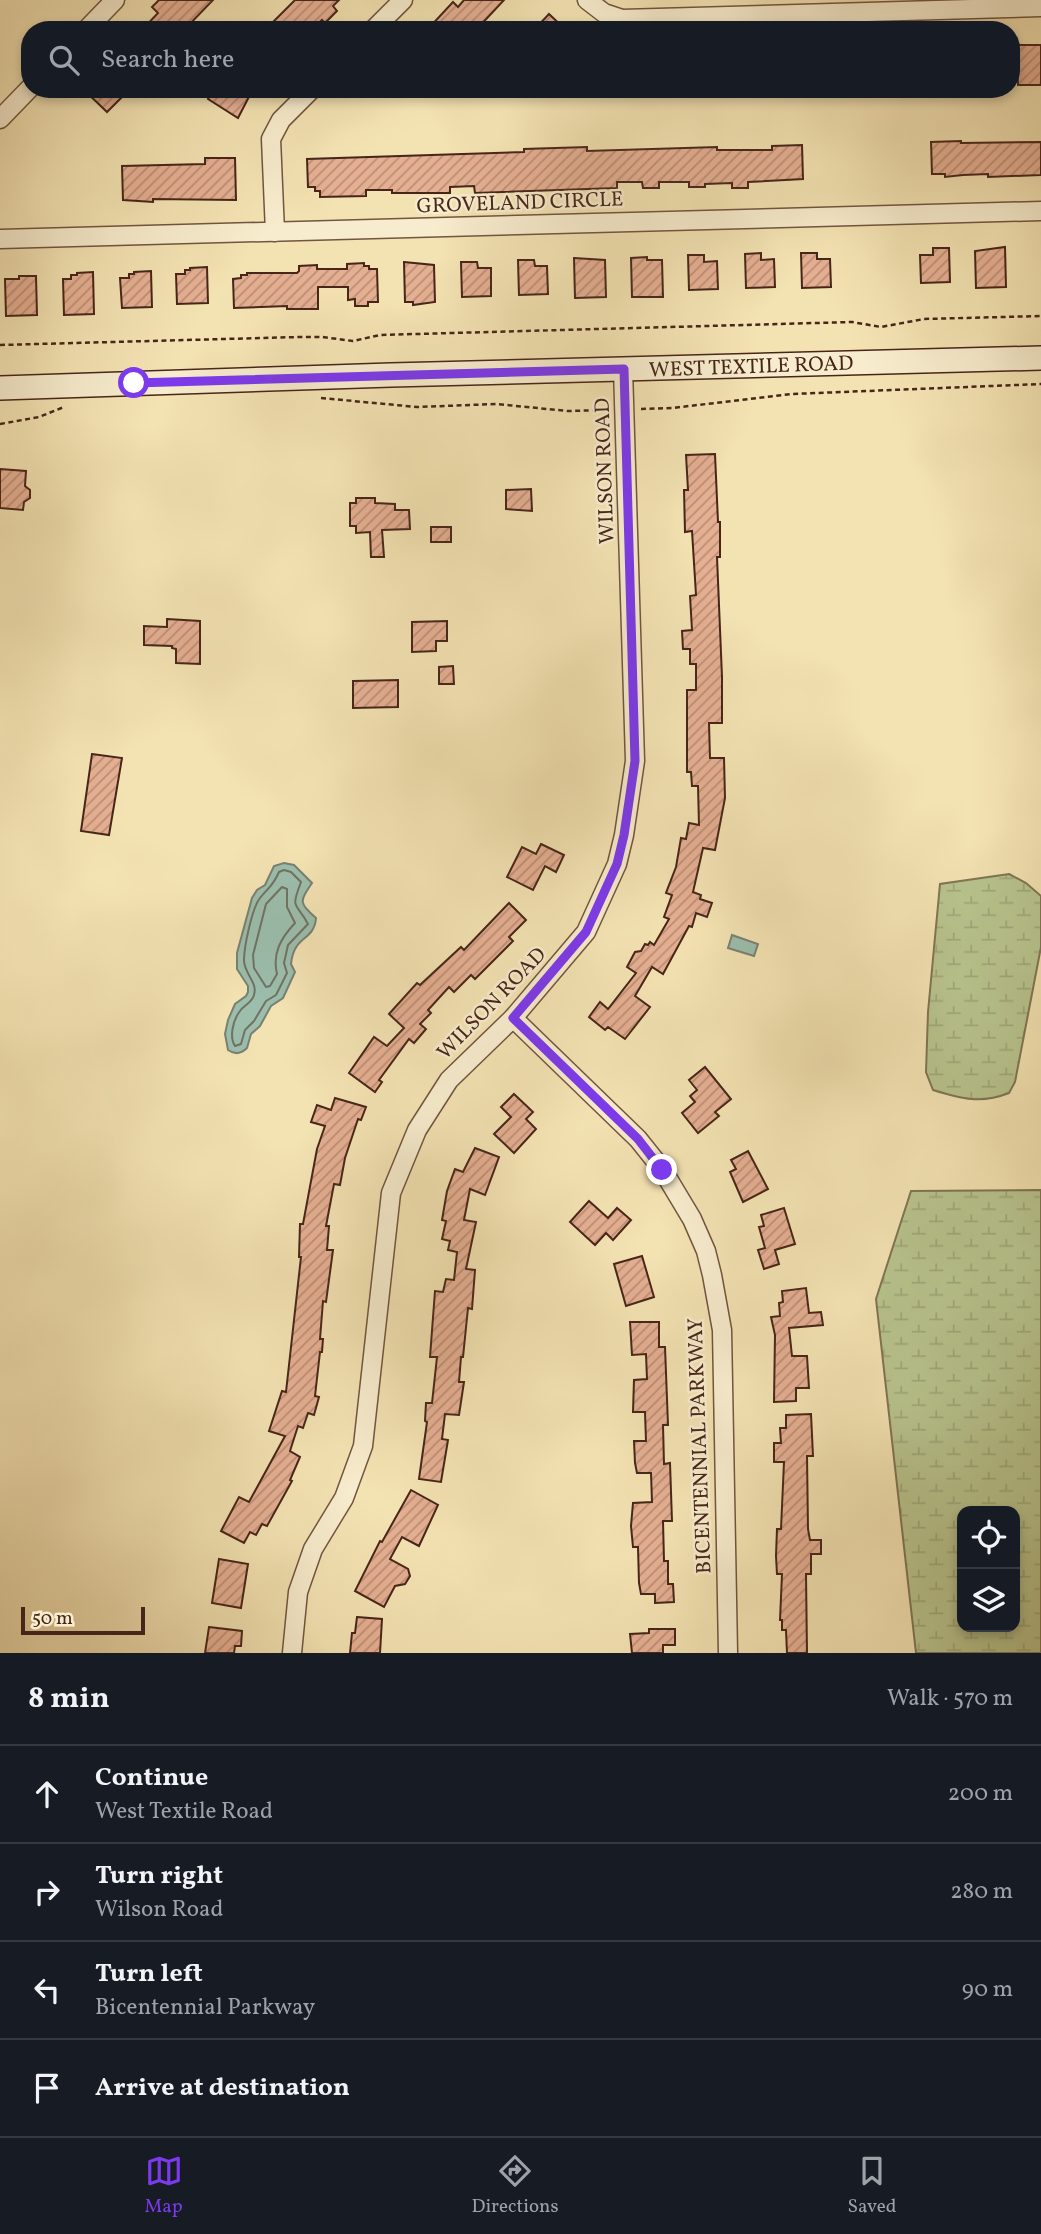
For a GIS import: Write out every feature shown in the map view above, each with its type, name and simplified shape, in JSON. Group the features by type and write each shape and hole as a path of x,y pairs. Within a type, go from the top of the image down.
{"main road":[{"name":"WEST TEXTILE ROAD","path":"0,388 1041,358"}],"street":[{"path":"95,21 115,0"},
{"path":"382,21 403,0"},
{"path":"587,0 604,13 622,19 978,4 1041,7"},
{"path":"0,119 21,97"},
{"path":"275,232 271,139 281,120 303,98"},
{"name":"GROVELAND CIRCLE","path":"0,239 1041,211"},
{"name":"WILSON ROAD","path":"292,1653 298,1592 313,1549 344,1498 363,1446 391,1193 417,1130 449,1080 513,1018 586,932 617,864 633,779 635,740 624,369"},
{"name":"BICENTENNIAL PARKWAY","path":"513,1018 638,1139 662,1170 692,1219 706,1251 722,1330 728,1653"}],"path":[{"path":"0,345 299,337 353,341 391,334 852,322 881,327 924,318 1041,316"},
{"path":"638,409 672,408 792,394 1041,384"},
{"path":"318,398 417,407 496,404 568,411 610,410"},
{"path":"0,424 39,417 65,406"}],"green space":[{"path":"1009,874 1026,883 1041,896 1041,947 1015,1082 1009,1093 980,1099 962,1098 933,1090 926,1072 928,1012 940,884"},
{"path":"1041,1190 1041,1653 916,1653 876,1299 911,1191"}],"water":[{"path":"284,863 294,865 312,883 303,902 316,918 314,926 293,954 291,964 295,972 283,998 271,1006 260,1026 251,1034 247,1048 240,1053 233,1053 228,1050 225,1034 228,1020 235,1004 248,992 248,986 237,969 237,953 252,898 257,890 265,885 274,866"},
{"path":"732,935 758,944 754,956 728,948"}],"building":[{"path":"159,0 213,0 193,21 150,21 158,13 152,7"},
{"path":"295,0 339,0 333,6 337,11 327,21 274,21"},
{"path":"464,0 504,0 484,21 435,21 453,2 458,7"},
{"path":"549,14 556,21 542,21"},
{"path":"1020,45 1041,45 1041,85 1020,85"},
{"path":"92,98 121,98 107,112"},
{"path":"209,98 248,98 238,118"},
{"path":"931,142 1041,142 1041,175 988,177 988,174 945,177 945,174 932,174"},
{"path":"802,145 803,179 748,182 748,188 732,188 732,183 689,187 689,182 659,182 659,188 643,188 642,182 617,182 617,188 475,193 474,186 450,187 450,193 366,190 366,196 320,197 320,191 315,191 315,187 308,187 307,159 524,152 524,149 587,147 587,151 717,147 717,150 772,150 772,146"},
{"path":"205,158 235,158 236,200 123,200 122,166 205,164"},
{"path":"1005,247 1006,287 976,288 975,251"},
{"path":"933,248 949,248 950,282 921,283 920,255 933,255"},
{"path":"761,253 761,260 774,259 775,287 746,288 745,254"},
{"path":"801,253 817,253 817,259 830,259 831,287 802,288"},
{"path":"688,255 704,255 704,262 717,261 718,289 689,290"},
{"path":"647,257 647,260 662,260 663,297 632,297 631,258"},
{"path":"574,258 605,260 606,297 575,298"},
{"path":"518,260 534,260 535,266 547,266 548,294 519,295"},
{"path":"404,262 434,265 435,302 413,305 413,302 405,302"},
{"path":"461,262 477,262 478,268 491,268 491,296 462,297"},
{"path":"364,263 369,269 377,269 378,302 368,302 368,306 355,306 355,299 348,300 348,287 318,287 318,309 287,309 287,306 234,308 233,279 241,278 241,275 297,273 299,266 317,265 317,269 347,269 347,264"},
{"path":"207,267 208,303 177,304 176,274 185,274 185,270 190,268"},
{"path":"151,271 152,307 122,308 120,278 129,278 129,274 134,272"},
{"path":"93,272 94,314 64,315 63,279 71,279 71,275 77,273"},
{"path":"19,276 36,276 37,315 6,316 5,279 19,279"},
{"path":"715,454 720,522 720,557 717,557 722,723 709,723 710,758 724,758 725,798 715,850 703,848 693,892 701,895 700,899 712,903 707,917 696,913 692,927 689,926 663,974 652,967 635,996 650,1007 625,1039 608,1027 605,1030 589,1017 600,1002 608,1009 636,973 627,967 635,952 641,951 645,944 650,942 654,945 669,919 664,917 672,895 666,893 676,867 681,838 686,839 689,823 699,825 698,786 692,786 691,772 687,772 687,690 696,690 696,664 690,664 690,649 683,649 682,631 692,630 690,596 696,595 692,531 685,532 684,490 688,490 686,455"},
{"path":"0,469 26,471 25,486 30,490 30,498 24,502 23,510 0,508"},
{"path":"531,489 532,511 506,509 506,490"},
{"path":"356,498 375,498 375,503 395,504 395,510 409,510 410,529 382,530 384,557 371,557 370,532 356,533 356,526 350,526 350,503 356,503"},
{"path":"431,527 451,527 451,542 431,542"},
{"path":"167,619 200,621 200,664 176,663 176,649 172,646 144,645 144,626 167,627"},
{"path":"447,621 447,641 436,641 436,651 412,652 412,622"},
{"path":"453,666 454,684 439,684 439,667"},
{"path":"398,680 398,707 353,708 353,681"},
{"path":"92,754 122,758 109,835 81,831"},
{"path":"541,844 564,855 556,872 545,866 533,890 507,877 522,847 536,854"},
{"path":"509,903 526,920 509,937 513,941 475,979 471,975 454,992 449,987 428,1010 431,1013 420,1024 426,1029 414,1043 409,1039 379,1080 382,1082 375,1092 349,1073 374,1037 387,1046 404,1028 389,1014 417,983 420,985 461,947 464,950"},
{"path":"705,1067 731,1099 715,1112 719,1116 698,1133 682,1113 695,1102 690,1096 697,1090 689,1080"},
{"path":"514,1094 533,1112 526,1119 536,1129 514,1153 494,1134 511,1117 501,1107"},
{"path":"335,1098 366,1107 361,1120 358,1119 345,1158 340,1185 334,1184 326,1226 329,1226 327,1250 333,1250 326,1302 323,1301 320,1339 323,1339 322,1352 315,1396 319,1397 314,1415 308,1413 303,1428 298,1426 290,1451 300,1457 290,1480 292,1481 267,1526 262,1524 256,1535 250,1532 244,1543 221,1531 239,1497 249,1502 285,1436 269,1431 282,1391 286,1392 301,1257 300,1224 303,1224 317,1149 325,1126 311,1122 317,1105 331,1110"},
{"path":"475,1148 499,1157 485,1195 470,1189 464,1220 476,1222 466,1269 475,1270 472,1309 468,1308 461,1357 459,1382 464,1382 459,1415 445,1414 442,1439 448,1440 441,1482 419,1479 427,1422 426,1403 432,1403 437,1357 430,1357 435,1291 443,1292 446,1279 454,1280 457,1252 448,1250 450,1241 442,1239 446,1221 442,1220 447,1191 455,1169 463,1172"},
{"path":"748,1151 768,1189 743,1202 730,1172 736,1169 731,1160"},
{"path":"589,1201 608,1218 617,1208 631,1220 613,1240 606,1233 595,1245 570,1222"},
{"path":"784,1208 795,1244 775,1250 779,1264 764,1269 758,1250 765,1248 759,1227 764,1226 761,1215"},
{"path":"642,1256 654,1297 626,1306 614,1264"},
{"path":"806,1288 809,1313 821,1312 823,1325 789,1328 792,1356 807,1356 809,1388 796,1388 796,1401 774,1402 775,1335 771,1317 780,1316 782,1291"},
{"path":"630,1322 659,1322 659,1347 665,1347 668,1425 663,1425 664,1464 670,1463 672,1521 663,1521 664,1561 668,1561 668,1584 673,1584 674,1602 655,1603 655,1594 641,1594 638,1547 633,1547 633,1503 652,1502 651,1473 637,1473 635,1463 634,1441 646,1441 645,1412 633,1412 634,1380 647,1379 646,1354 632,1355"},
{"path":"811,1414 813,1456 807,1456 808,1529 810,1540 821,1540 821,1554 811,1554 811,1574 806,1574 807,1653 787,1653 786,1630 782,1630 780,1620 782,1574 777,1574 776,1556 777,1529 781,1529 784,1462 774,1462 774,1443 781,1443 780,1428 786,1428 786,1415"},
{"path":"411,1490 438,1505 419,1546 402,1537 390,1559 408,1569 410,1576 405,1584 395,1586 384,1607 355,1591 380,1541 382,1542"},
{"path":"219,1559 248,1564 241,1608 212,1603"},
{"path":"357,1617 382,1619 380,1653 350,1653"},
{"path":"209,1627 242,1631 241,1646 235,1646 234,1653 205,1653"},
{"path":"649,1629 675,1629 675,1645 663,1645 663,1653 632,1653 630,1634 649,1633"}],"route":[{"path":"134,383 624,369 635,729 635,761 624,835 617,864 586,932 513,1018 638,1139 662,1170"}]}
